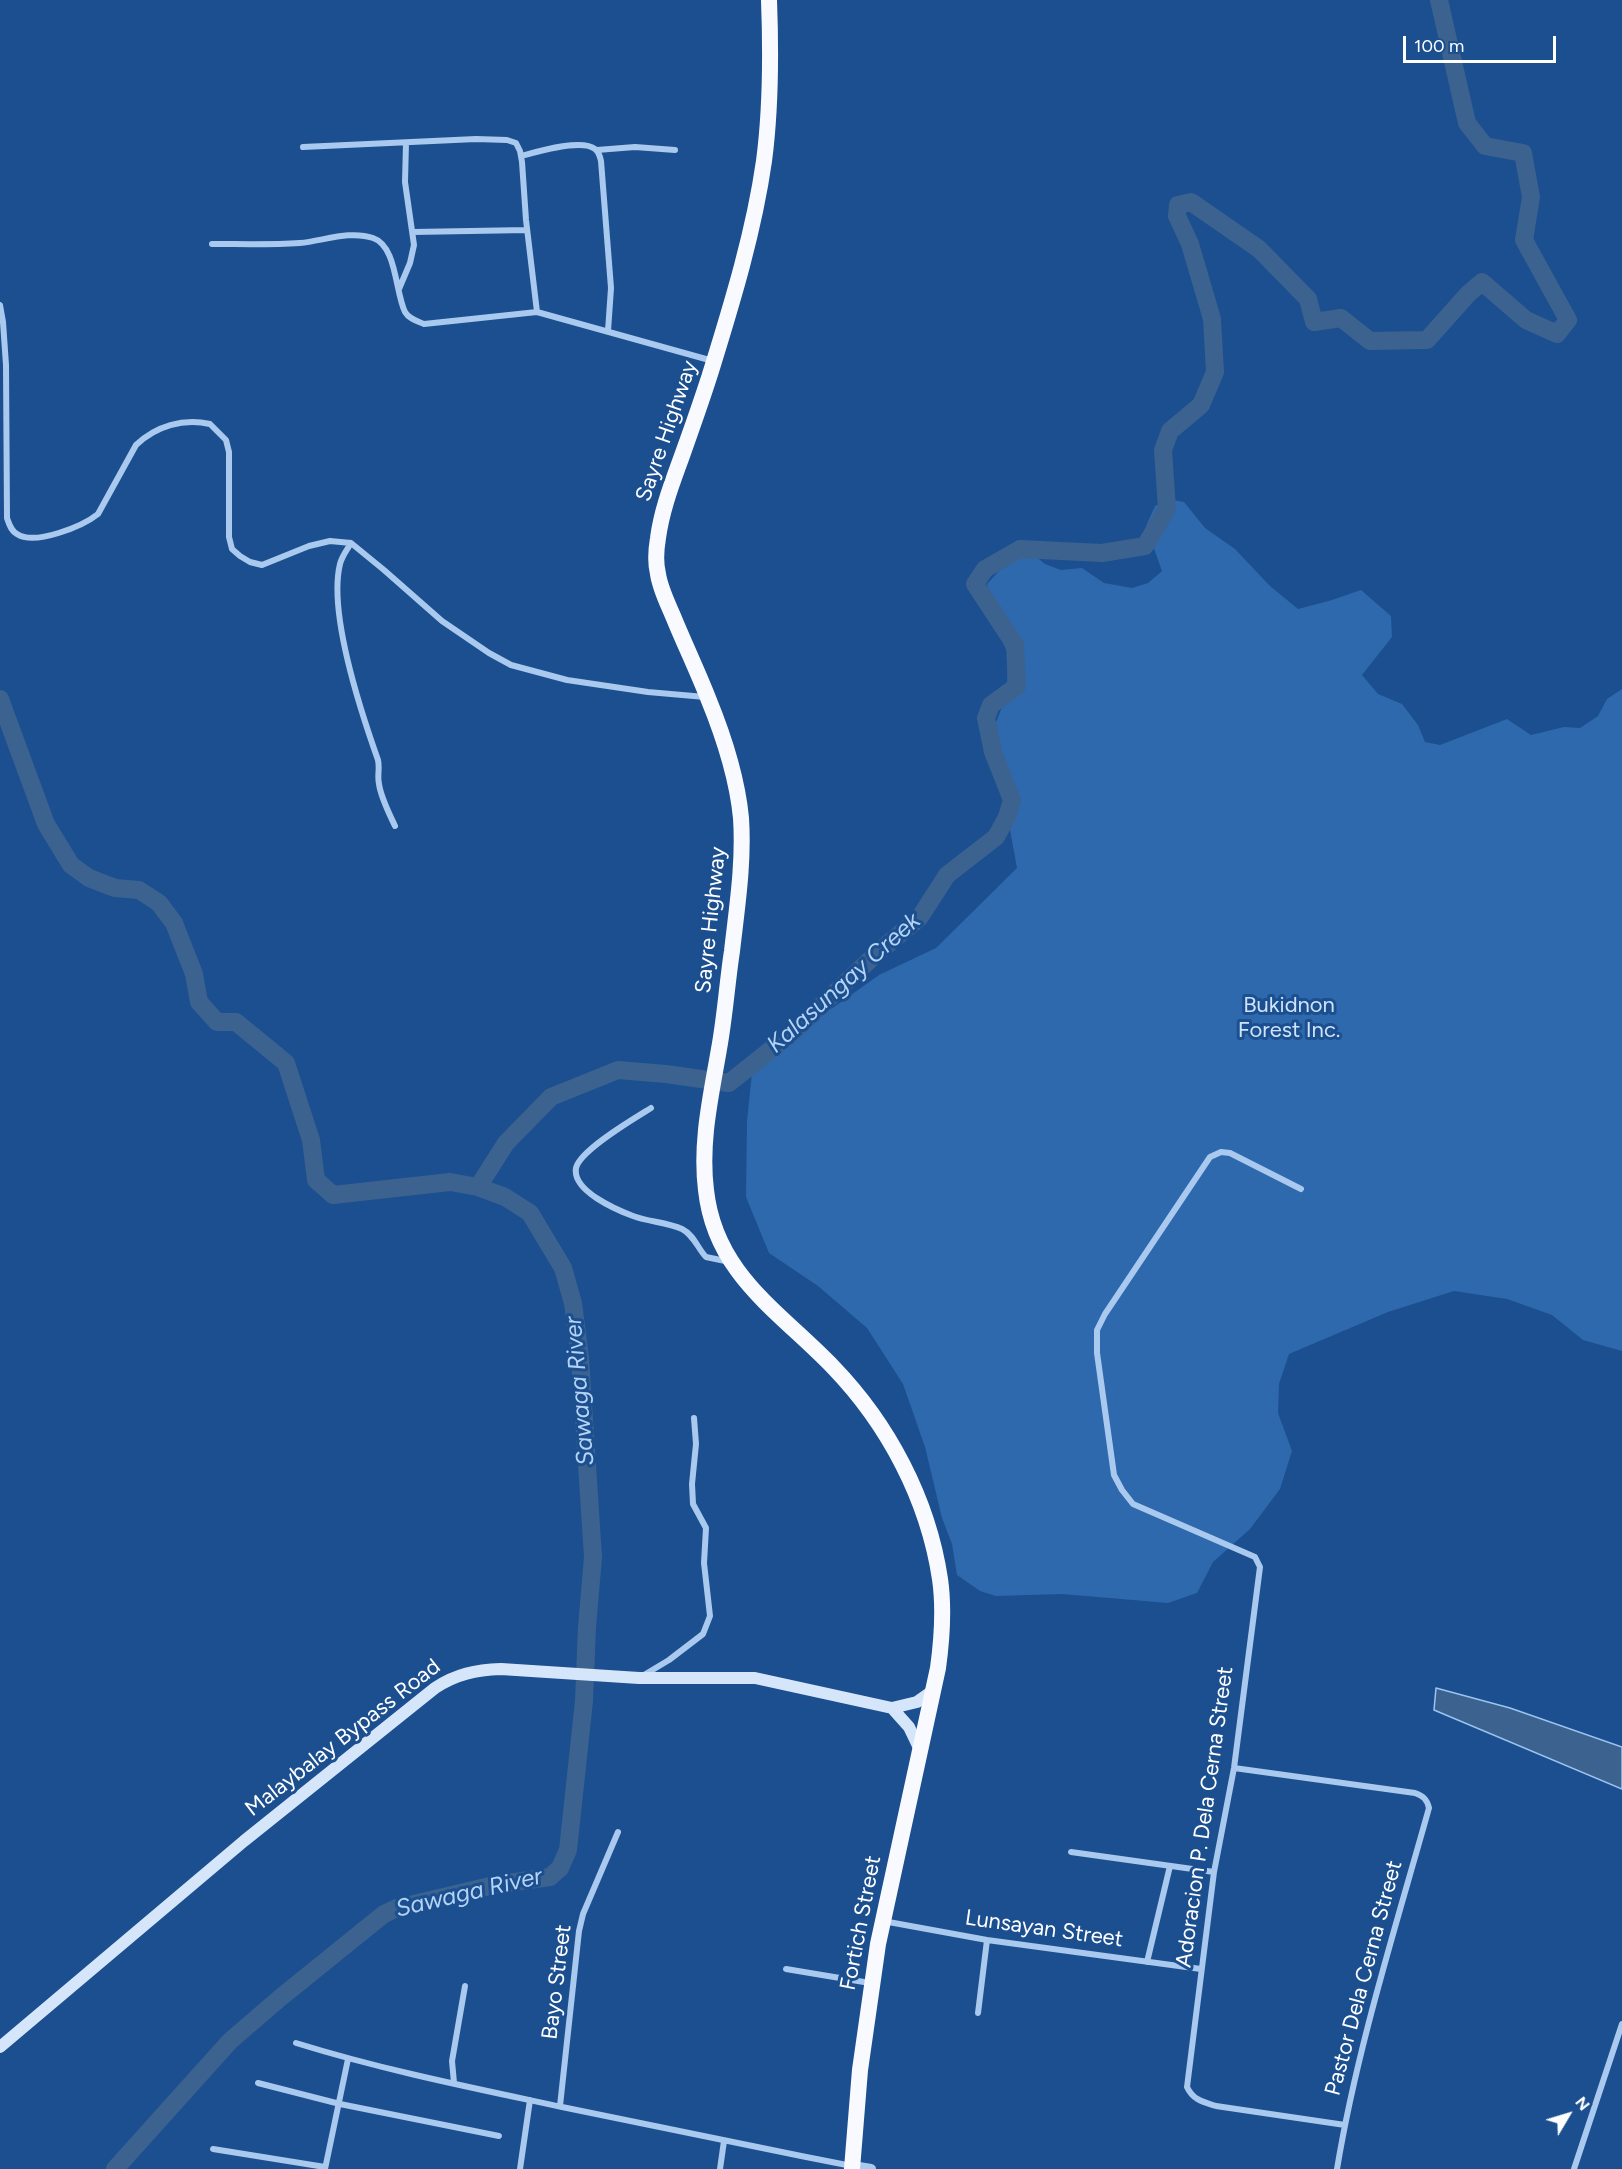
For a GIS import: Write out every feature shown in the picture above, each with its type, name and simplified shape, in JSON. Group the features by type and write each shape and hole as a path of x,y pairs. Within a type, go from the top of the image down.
{"highway":[{"name":"Sayre Highway","path":"769,0 769,99 764,159 750,234 714,362 669,491 662,515 656,555 658,575 664,596 708,697 734,770 741,820 741,876 720,1045 708,1102 704,1150 706,1191 709,1211 717,1235 730,1262 757,1296 853,1389 895,1449 907,1474 922,1508 932,1541 940,1582 942,1642 935,1689"},
{"name":"Fortich Street","path":"853,2168 860,2070 871,1984 882,1921 935,1689"}],"main road":[{"name":"Malaybalay Bypass Road","path":"0,2047 244,1841 435,1688 459,1675 480,1670 550,1671 639,1678 755,1678 892,1708 917,1702 935,1689"},
{"path":"892,1708 909,1726 920,1750"}],"street":[{"path":"303,147 507,140 516,144 521,156 537,312"},
{"path":"399,290 410,263 414,245 405,182 406,143"},
{"path":"521,156 560,147 587,145 597,150 634,147 675,150"},
{"path":"597,150 602,161 611,288 608,331"},
{"path":"413,232 527,230"},
{"path":"212,244 304,243 343,236 375,238 384,246 391,260 406,313 413,320 424,324 537,312 714,362"},
{"path":"0,305 6,365 7,518 10,528 16,534 26,537 47,535 78,527 89,521 98,514 136,445 164,426 199,421 210,424 226,440 229,452 229,537 232,549 250,562 262,565 309,546 330,541 351,543 442,621 511,665 557,678 601,686 708,697"},
{"path":"351,543 340,563 338,579 338,604 343,637 360,704 378,760 380,790 395,826"},
{"path":"651,1108 610,1134 579,1162 576,1175 579,1182 595,1197 633,1216 683,1230 690,1235 706,1257 730,1262"},
{"name":"Adoracion P. Dela Cerna Street","path":"1301,1189 1230,1153 1221,1152 1210,1157 1105,1314 1097,1330 1097,1353 1114,1475 1122,1490 1134,1504 1247,1553 1258,1559 1260,1567 1234,1768 1214,1872 1186,2082 1190,2093 1198,2100 1216,2106 1344,2125"},
{"path":"639,1678 703,1634 710,1616 704,1563 706,1528 693,1504 692,1484 696,1444 694,1418"},
{"name":"Pastor Dela Cerna Street","path":"1234,1768 1415,1794 1425,1798 1429,1808 1384,1968 1344,2125 1337,2169"},
{"name":"Bayo Street","path":"560,2106 579,1931 583,1914 618,1832"},
{"path":"1071,1852 1214,1872"},
{"path":"1147,1962 1170,1866"},
{"name":"Lunsayan Street","path":"882,1921 987,1940 1201,1969"},
{"path":"978,2013 987,1940"},
{"path":"786,1969 871,1984"},
{"path":"454,2083 453,2061 465,1986"},
{"path":"1574,2169 1622,2024"},
{"path":"296,2043 348,2059 530,2100 724,2142 853,2168 871,2169"},
{"path":"213,2149 325,2168 348,2059"},
{"path":"258,2083 340,2104 499,2136"},
{"path":"520,2169 530,2100"},
{"path":"720,2169 724,2142"}],"green space":[{"name":"Bukidnon Forest Inc.","path":"1168,499 1184,502 1205,528 1235,549 1270,586 1298,609 1361,590 1391,616 1392,637 1362,675 1378,694 1402,704 1418,725 1425,742 1440,745 1507,719 1531,735 1564,727 1580,728 1598,716 1607,699 1622,689 1622,1351 1583,1340 1552,1315 1507,1299 1454,1291 1388,1312 1289,1354 1279,1384 1278,1413 1292,1451 1280,1489 1250,1529 1213,1562 1197,1593 1168,1603 1062,1594 996,1596 980,1591 957,1575 952,1544 942,1518 925,1447 903,1384 867,1328 818,1286 769,1253 746,1197 747,1121 753,1063 793,1032 834,1007 879,975 936,948 1017,868 998,764 995,725 1007,694 1008,654 993,620 987,584 1009,560 1029,551 1045,564 1061,570 1082,568 1104,583 1132,588 1148,583 1162,571 1146,526 1155,506"}],"shaded area":[{"path":"1436,1688 1510,1708 1622,1747 1622,1789 1434,1710"}],"waterway":[{"name":"Kalasungay Creek","path":"478,1187 506,1143 551,1097 618,1070 729,1083 793,1032 875,955 920,917 947,875 996,837 1007,817 1012,800 993,752 986,718 991,705 1017,686 1015,645 975,584 985,569 1020,549 1102,553 1145,546 1167,509 1163,450 1170,431 1201,405 1215,372 1212,319 1190,244 1177,216 1178,205 1191,202 1259,249 1308,299 1314,322 1341,318 1370,341 1427,340 1468,294 1482,282 1526,320 1557,334 1568,320 1524,240 1531,197 1523,153 1485,146 1467,123 1439,0"},
{"name":"Sawaga River","path":"0,699 46,824 71,865 89,878 115,888 139,890 159,903 174,923 194,974 199,1002 217,1022 236,1022 286,1063 311,1140 316,1180 333,1195 450,1182 478,1187 505,1197 530,1213 563,1268 573,1303 580,1358 593,1557 584,1701 568,1850 560,1868 550,1877 494,1885 397,1908 384,1914 230,2041 115,2169"}]}
